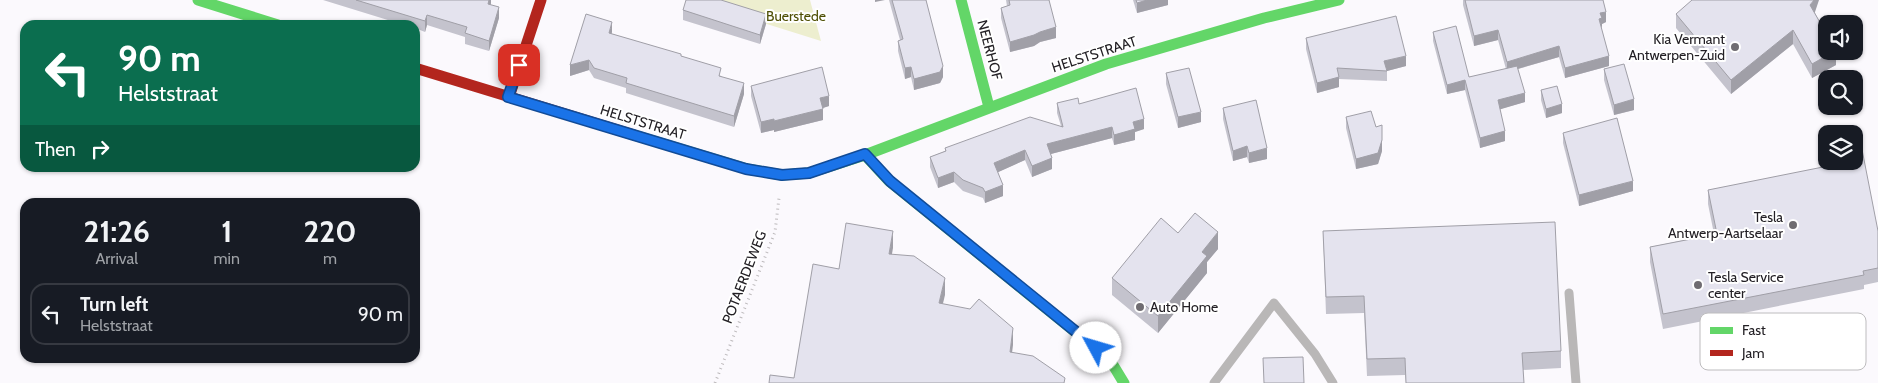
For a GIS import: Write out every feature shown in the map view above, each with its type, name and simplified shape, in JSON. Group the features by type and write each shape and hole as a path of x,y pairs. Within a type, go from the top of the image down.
{"street":[{"path":"198,0 262,20"},
{"path":"508,97 541,0"},
{"name":"NEERHOF","path":"961,0 989,107"},
{"name":"HELSTSTRAAT","path":"420,70 746,169 782,175 809,173 1106,64 1264,18 1339,0"},
{"path":"865,154 890,181 1110,360 1124,383"}],"lane":[{"path":"1569,293 1576,383"},
{"path":"1214,383 1274,303 1315,354 1333,383"}],"path":[{"name":"POTAERDEWEG","path":"715,383 775,232 782,175"}],"green space":[{"name":"Buerstede","path":"714,0 810,0 821,41 712,7"}],"building":[{"path":"356,0 489,0 488,4 499,7 489,41 465,33 467,27 427,15 425,21"},
{"path":"686,0 721,0 766,14 760,35 683,10"},
{"path":"892,0 926,0 943,66 940,72 914,79 911,67 905,68 898,41 903,39"},
{"path":"1009,0 1049,0 1056,27 1010,42 1001,8 1010,5"},
{"path":"1136,0 1147,0 1137,3"},
{"path":"1465,0 1603,0 1606,12 1600,13 1602,18 1599,19 1609,56 1565,68 1559,46 1507,62 1498,30 1474,36"},
{"name":"Kia Vermant Antwerpen-Zuid","path":"1692,0 1814,0 1810,5 1818,19 1819,60 1812,64 1793,30 1731,80 1676,14"},
{"path":"586,14 612,22 609,33 721,68 719,76 744,83 734,116 626,83 627,78 594,68 589,60 570,65"},
{"path":"1396,16 1406,56 1384,61 1387,71 1337,68 1339,77 1317,83 1306,38"},
{"path":"1456,26 1469,77 1517,66 1525,93 1498,100 1505,131 1480,138 1465,80 1447,85 1433,32"},
{"path":"1624,64 1634,99 1614,105 1604,69"},
{"path":"822,67 829,96 820,98 823,109 774,121 774,119 761,122 751,86"},
{"path":"1189,68 1201,112 1178,117 1166,73"},
{"path":"1557,86 1562,104 1546,109 1541,90"},
{"path":"1136,88 1144,119 1133,122 1135,129 1114,135 1112,127 1047,144 1052,158 1032,166 1025,150 994,163 1003,185 985,192 983,188 963,180 954,172 938,178 930,157 946,151 945,148 1030,117 1063,127 1057,103 1078,98 1079,104"},
{"path":"1256,100 1267,148 1249,153 1247,146 1233,151 1223,108"},
{"path":"1371,111 1376,127 1382,125 1382,140 1378,153 1356,159 1346,117"},
{"path":"1617,118 1633,181 1579,195 1563,133"},
{"name":"Tesla Antwerp-Aartselaar","path":"1863,154 1878,231 1878,268 1863,271 1864,275 1663,314 1650,247 1717,234 1708,190 1818,168 1818,170 1863,170"},
{"path":"1195,213 1218,232 1202,252 1207,256 1158,316 1112,278 1161,218 1178,233"},
{"path":"1555,222 1561,351 1522,353 1524,383 1406,383 1405,358 1367,359 1364,296 1326,297 1323,231"},
{"path":"846,223 893,231 889,254 914,256 945,278 939,303 970,309 979,299 1013,328 1010,352 1033,356 1065,378 1064,383 769,383 770,375 794,378 813,264 839,269"},
{"path":"1303,357 1304,383 1264,383 1263,358"}],"traffic: fast":[{"path":"198,0 262,20"},
{"path":"961,0 989,107"},
{"path":"634,135 747,169 782,175 809,173 865,155 1106,64 1264,18 1339,0"},
{"path":"865,155 889,181 1110,360 1124,383"}],"traffic: jam":[{"path":"509,97 541,0"},
{"path":"420,70 634,135"}],"place":[{"name":"Kia Vermant Antwerpen-Zuid","path":"1735,47"},
{"name":"Tesla Antwerp-Aartselaar","path":"1793,225"},
{"name":"Tesla Service center","path":"1698,285"},
{"name":"Auto Home","path":"1140,307"}],"route":[{"path":"519,65 508,97 746,169 782,175 809,173 865,154 890,181 1096,348"}]}
